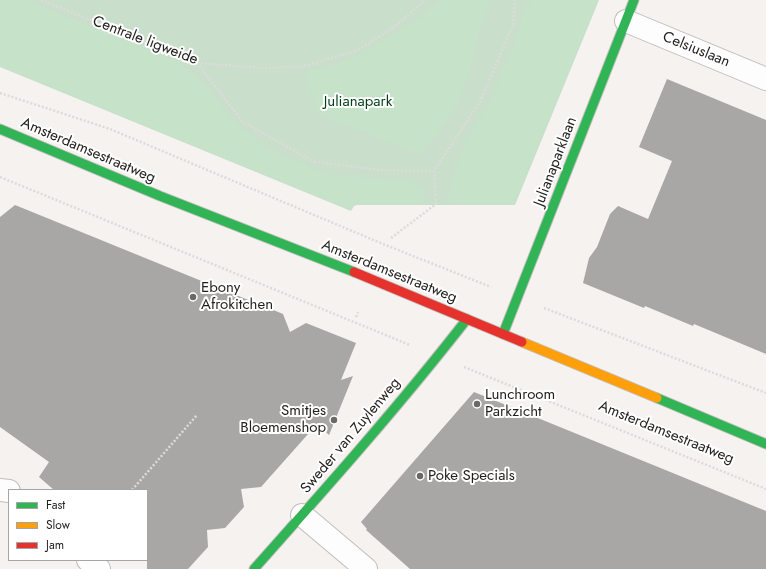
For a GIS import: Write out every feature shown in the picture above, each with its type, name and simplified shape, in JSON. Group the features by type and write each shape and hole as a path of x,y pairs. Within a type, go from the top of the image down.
{"main road":[{"name":"Julianaparklaan","path":"504,334 634,0"},
{"name":"Amsterdamsestraatweg","path":"0,129 160,196 355,272 766,444"},
{"name":"Sweder van Zuylenweg","path":"254,569 438,356 467,319"}],"street":[{"name":"Celsiuslaan","path":"626,21 766,78"},
{"path":"302,515 366,569"},
{"path":"89,561 99,569"}],"path":[{"name":"Centrale ligweide","path":"41,0 198,63 259,68 301,67 358,50 396,26 425,0"},
{"path":"391,238 436,204 434,171 480,102 513,25 515,0"},
{"path":"198,63 243,122 315,162 380,170 434,171"},
{"name":"Amsterdamsestraatweg","path":"0,93 110,129 384,244 518,298 766,393"},
{"name":"Amsterdamsestraatweg","path":"0,177 766,489"},
{"path":"356,317 358,312"},
{"path":"133,489 197,415"}],"green space":[{"name":"Julianapark","path":"0,0 599,0 515,205 357,205 354,206 351,211 0,67"},
{"path":"0,0 25,0 181,63 203,82 231,119 273,152 330,175 408,181 423,189 424,204 357,204 354,205 351,210 0,66"},
{"path":"440,0 491,0 483,20 466,82 458,102 434,137 420,154 328,118 317,109 304,72 330,66 360,55 421,17"},
{"path":"532,0 598,0 514,204 449,204 449,193 457,165 467,140 490,102 521,26 523,12"}],"building":[{"path":"667,79 766,120 766,354 694,324 693,326 645,306 644,308 583,283 589,258 597,247 610,214 618,206 648,219 672,161 639,147"},
{"path":"15,205 263,306 261,309 266,307 283,314 290,332 306,323 356,343 341,380 353,376 329,435 317,424 261,487 241,489 244,507 225,528 207,530 208,547 188,569 147,569 148,489 53,489 39,477 49,462 0,427 0,217"},
{"path":"474,392 766,511 766,569 410,569 366,530 367,529 361,522"}],"traffic: fast":[{"path":"503,334 634,0"},
{"path":"0,129 160,196 354,272"},
{"path":"254,569 336,477 467,319"},
{"path":"657,398 766,444"}],"traffic: slow":[{"path":"522,342 657,398"}],"traffic: jam":[{"path":"354,272 522,342"}],"place":[{"name":"Ebony Afrokitchen","path":"193,297"},
{"name":"Lunchroom Parkzicht","path":"477,404"},
{"name":"Smitjes Bloemenshop","path":"334,420"},
{"name":"Poke Specials","path":"420,476"}]}
